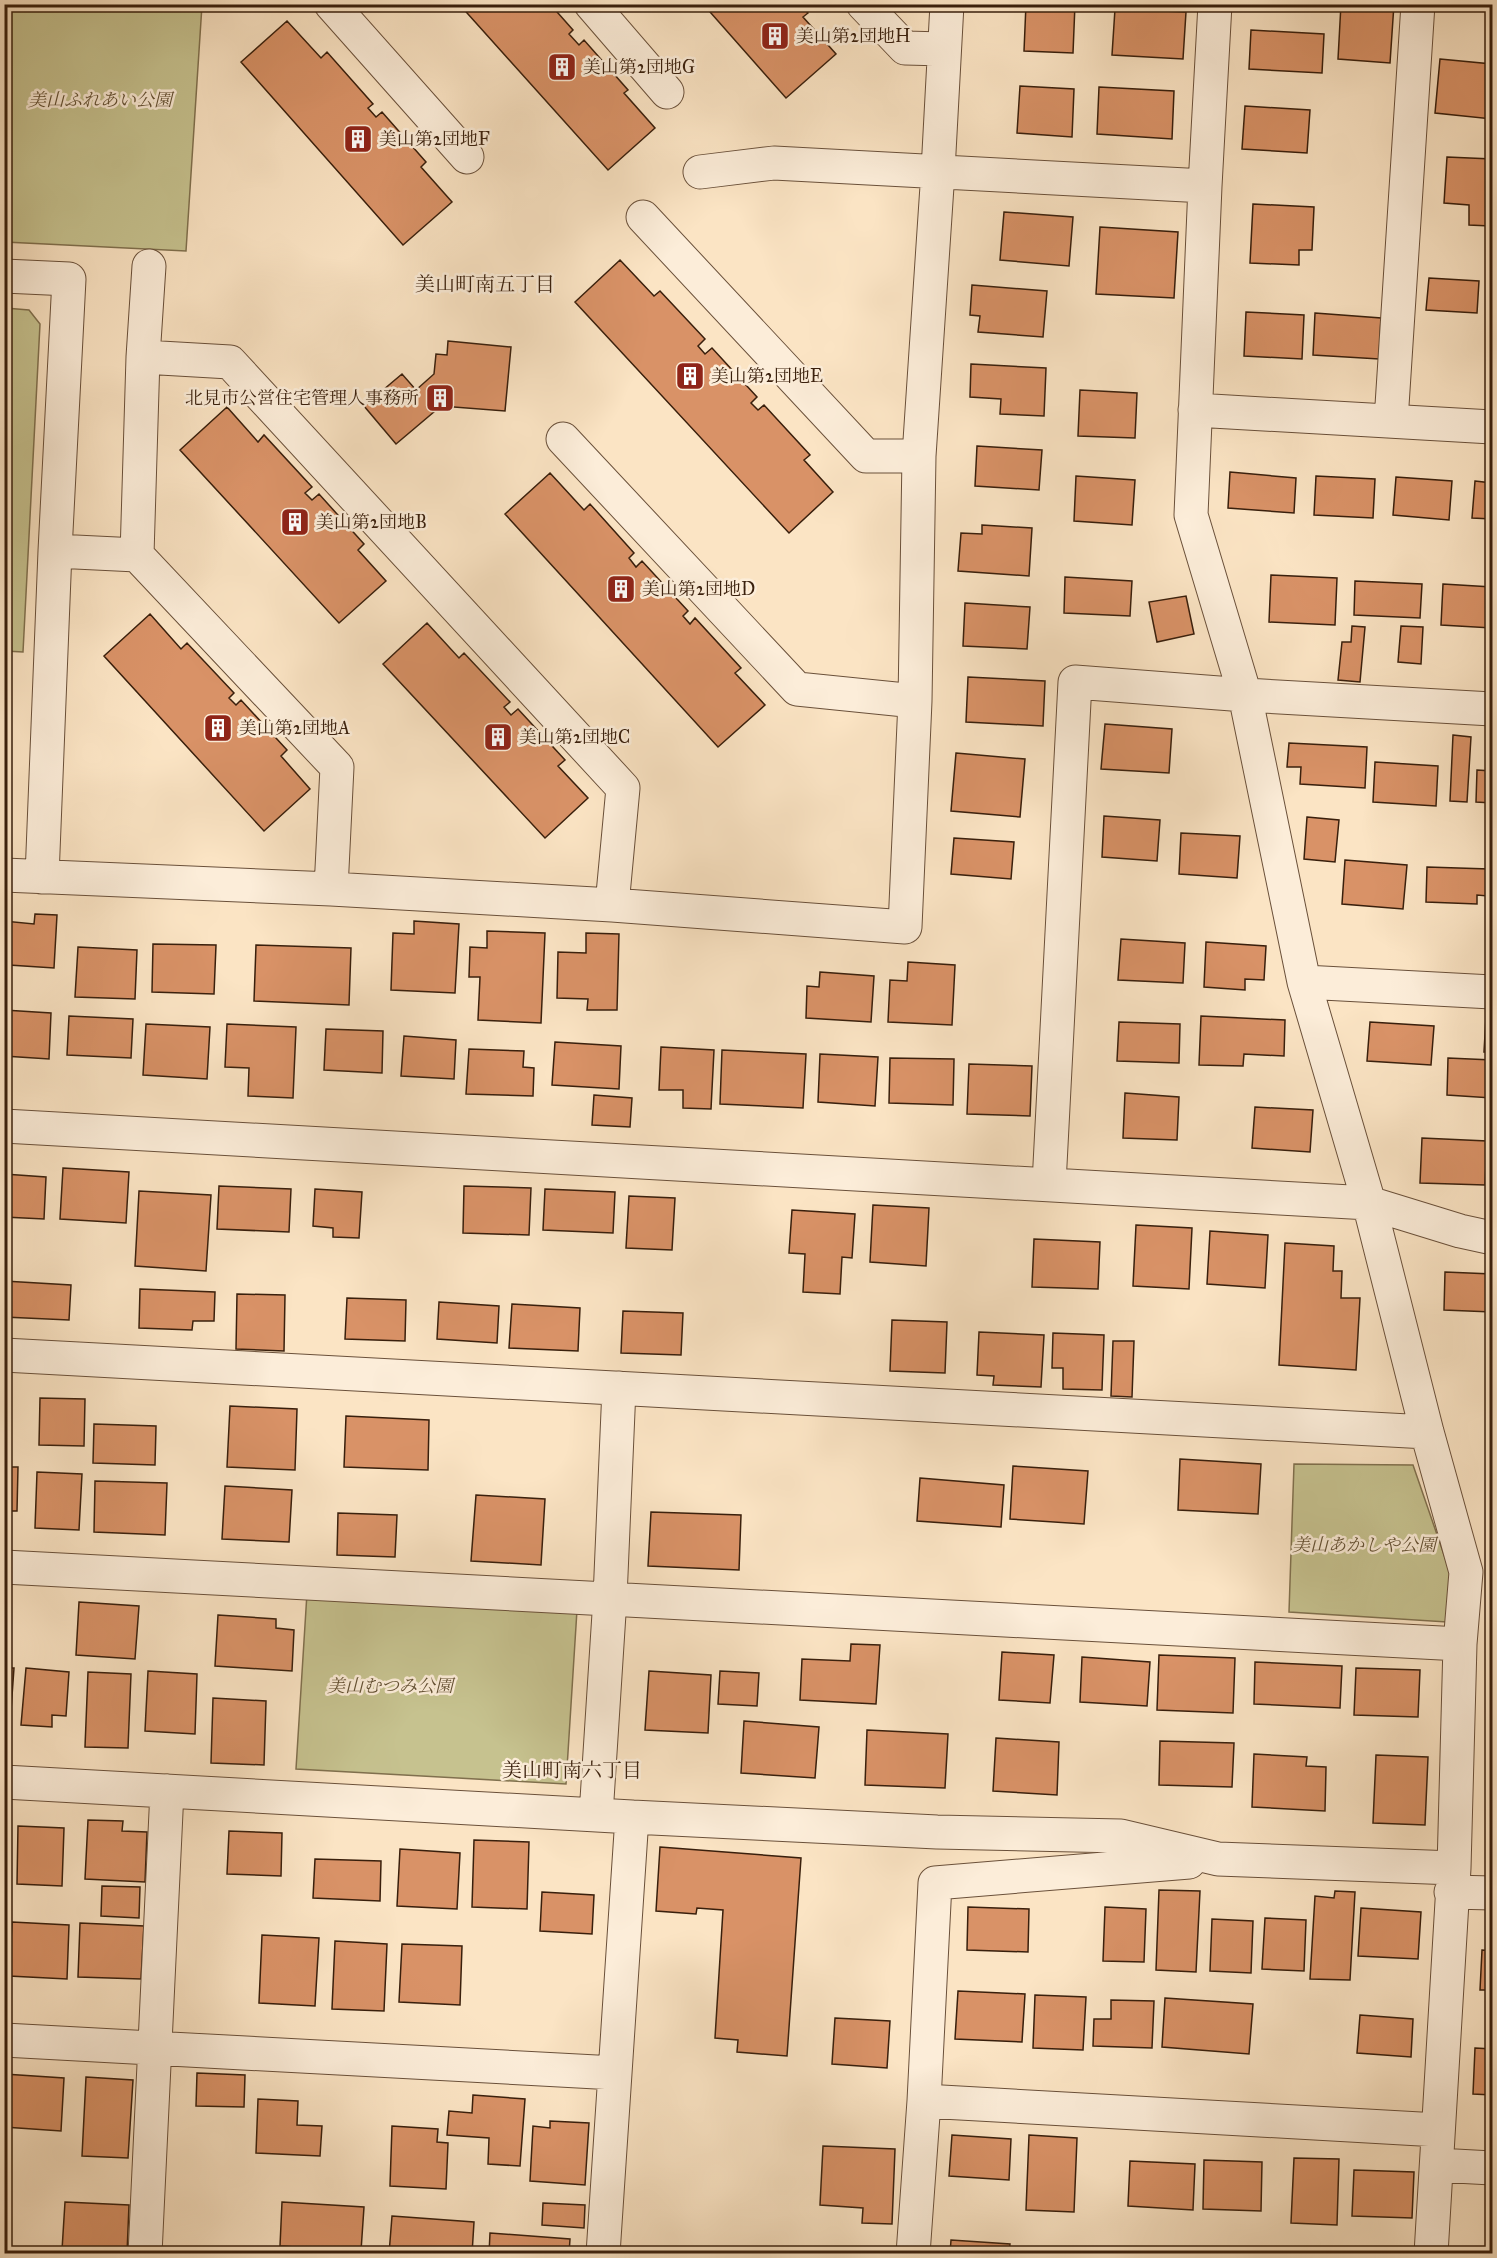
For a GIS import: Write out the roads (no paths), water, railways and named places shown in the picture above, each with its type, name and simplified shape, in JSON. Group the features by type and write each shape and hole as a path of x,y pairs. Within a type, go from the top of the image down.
{"street":[{"path":"331,4 467,157"},
{"path":"591,4 667,92"},
{"path":"862,4 905,48 945,49"},
{"path":"4,875 331,889 612,905 905,927 915,701 920,456 947,4"},
{"path":"1215,4 1191,515 1245,695 1304,982 1369,1203 1427,1432 1466,1572 1460,1644 1453,1880 1431,2253"},
{"path":"1391,421 1418,4"},
{"path":"700,172 774,163 1205,186"},
{"path":"642,217 866,456 920,456"},
{"path":"137,555 143,357 149,266"},
{"path":"4,276 69,279 42,877"},
{"path":"143,357 230,362 623,788 612,905"},
{"path":"1195,410 1492,427"},
{"path":"563,439 797,689 915,701"},
{"path":"55,551 137,555 337,767 331,889"},
{"path":"1049,1184 1075,682 1245,695 1492,709"},
{"path":"1304,982 1492,992"},
{"path":"4,1126 1369,1203 1460,1231 1492,1238"},
{"path":"4,1355 1427,1432"},
{"path":"596,1815 610,1598 619,1388"},
{"path":"4,1567 1460,1644"},
{"path":"4,1782 938,1832 1121,1836 1218,1859 1453,1880 1492,1893"},
{"path":"145,2253 167,1791"},
{"path":"603,2253 632,1817"},
{"path":"913,2253 924,2101 935,1883 1218,1859"},
{"path":"4,2040 615,2073"},
{"path":"924,2101 1438,2130"},
{"path":"1437,2165 1492,2168"}],"place":[{"name":"美山第2団地H","path":"775,36"},
{"name":"美山第2団地G","path":"562,67"},
{"name":"美山第2団地F","path":"358,139"},
{"name":"美山第2団地E","path":"690,376"},
{"name":"北見市公営住宅管理人事務所","path":"440,398"},
{"name":"美山第2団地B","path":"295,522"},
{"name":"美山第2団地D","path":"621,589"},
{"name":"美山第2団地A","path":"218,728"},
{"name":"美山第2団地C","path":"498,737"}],"district":[{"name":"美山町南五丁目","path":"485,284"},
{"name":"美山町南六丁目","path":"572,1770"}],"park label":[{"name":"美山ふれあい公園","path":"100,100"},
{"name":"美山あかしや公園","path":"1364,1545"},
{"name":"美山むつみ公園","path":"390,1686"}]}
